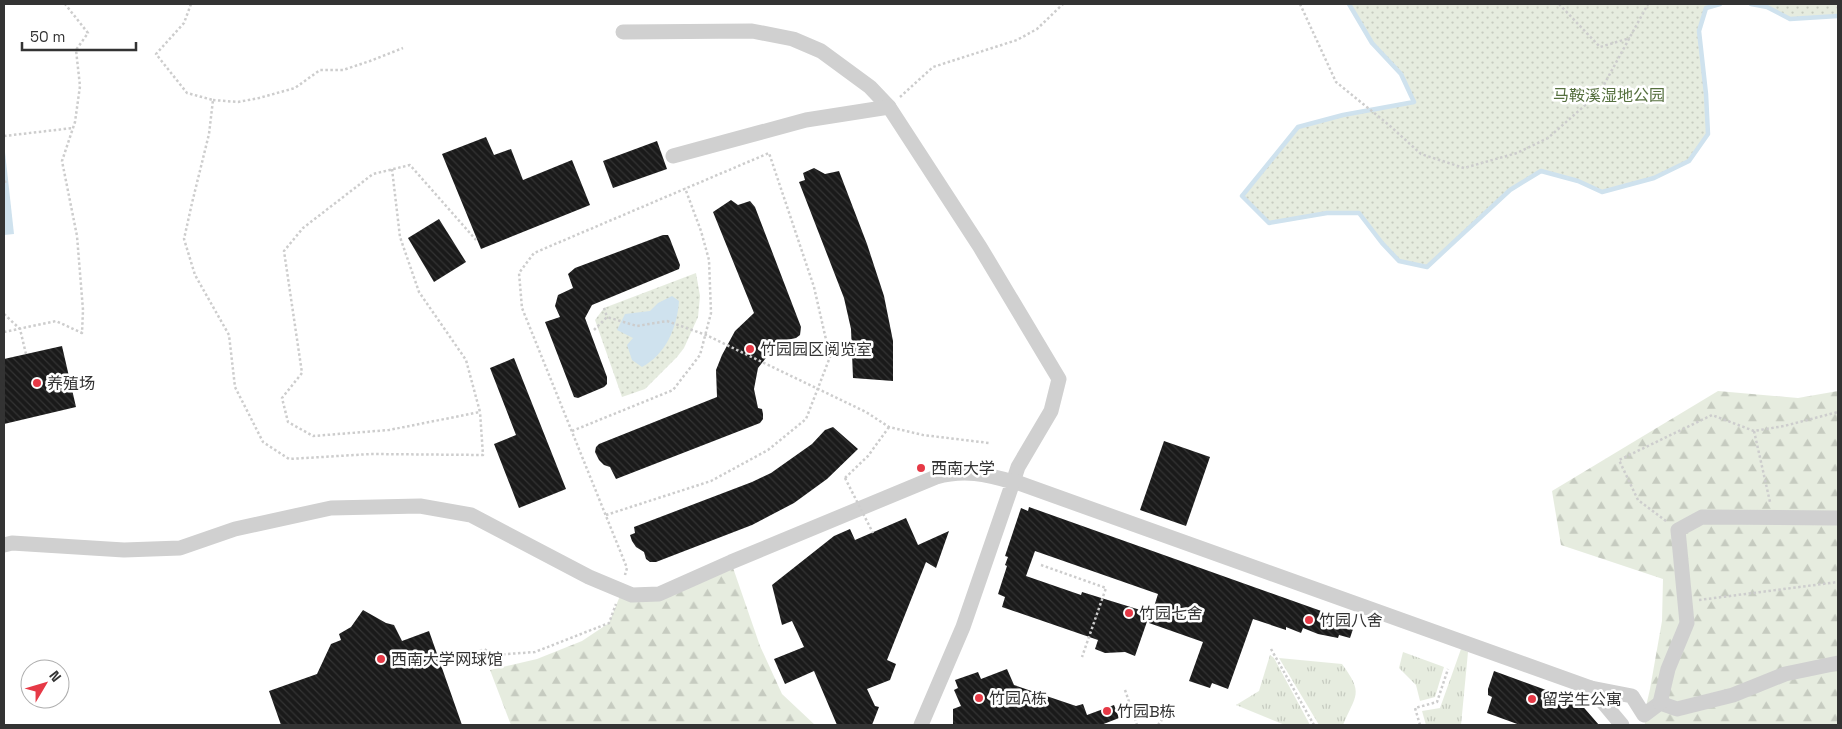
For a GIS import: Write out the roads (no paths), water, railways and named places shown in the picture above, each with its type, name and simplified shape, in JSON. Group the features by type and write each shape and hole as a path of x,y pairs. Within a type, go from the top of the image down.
{"street":[{"path":"623,32 752,31 792,39 821,51 870,86 890,107 980,247 1059,378 1051,411 1018,467 963,627 921,725"},
{"path":"673,156 806,120 890,107"},
{"path":"4,545 12,543 124,550 180,548 235,529 331,508 420,506 471,515 589,577 632,595 660,594 731,562 936,477 956,473 977,473 1013,482 1591,688 1632,696 1644,715 1660,703 1668,669 1687,623 1678,530 1702,518 1838,518"},
{"path":"1660,703 1677,709 1734,695 1785,674 1838,663"},
{"path":"1591,688 1622,725"}],"water":[{"path":"4,143 14,234 4,235"},
{"path":"672,296 679,301 673,330 664,348 642,367 632,360 627,345 633,338 617,330 625,314 650,311 658,303"}],"waterway":[{"path":"1349,4 1372,43 1401,74 1414,102 1343,115 1298,127 1242,196 1269,223 1327,213 1359,213 1382,243 1399,261 1427,267 1510,190 1541,171 1578,181 1602,192 1654,178 1689,161 1708,134 1699,31 1706,8 1720,4"},
{"path":"1751,4 1767,7 1790,19 1838,16"}],"place":[{"name":"竹园园区阅览室","path":"750,349"},
{"name":"养殖场","path":"37,383"},
{"name":"西南大学","path":"921,468"},
{"name":"竹园七舍","path":"1129,613"},
{"name":"竹园八舍","path":"1309,620"},
{"name":"西南大学网球馆","path":"381,659"},
{"name":"竹园A栋","path":"979,698"},
{"name":"留学生公寓","path":"1532,699"},
{"name":"竹园B栋","path":"1107,711"}],"park label":[{"name":"马鞍溪湿地公园","path":"1609,95"}]}
